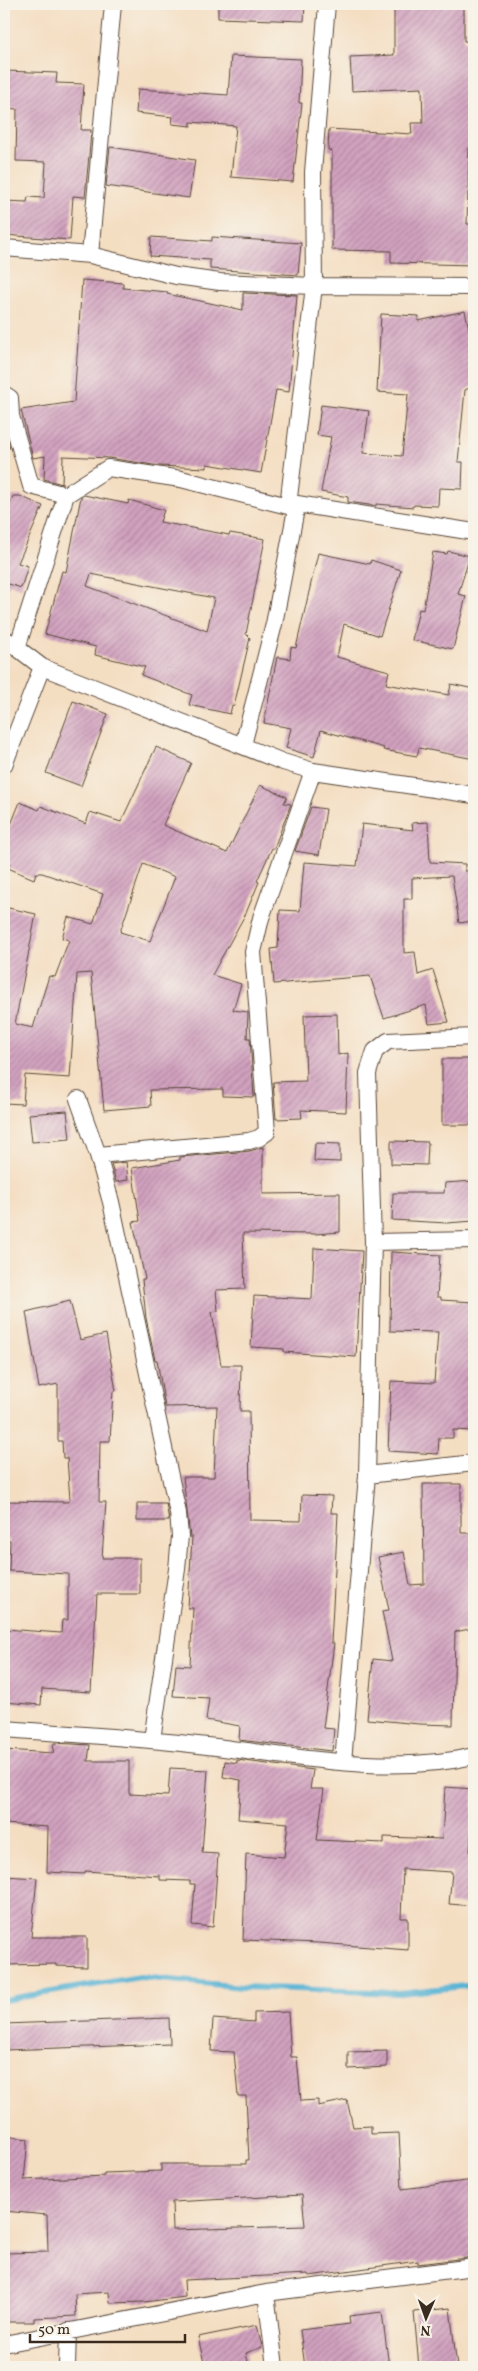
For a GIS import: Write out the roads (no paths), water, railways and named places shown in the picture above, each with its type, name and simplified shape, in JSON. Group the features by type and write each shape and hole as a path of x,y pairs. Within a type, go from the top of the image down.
{"street":[{"path":"90,255 113,4"},
{"path":"243,745 274,624 293,505 314,286 313,172 327,4"},
{"path":"4,248 90,255 176,276 220,282 314,286 474,288"},
{"path":"4,394 10,398 11,416 31,486 66,495"},
{"path":"474,532 293,505 181,479 108,468 66,495 10,643 42,667 283,762 313,770 474,795"},
{"path":"4,764 42,667"},
{"path":"98,1155 249,1141 259,1138 267,1132 253,952 261,918 313,770"},
{"path":"343,1762 367,1475 373,1242 368,1073 375,1051 388,1041 474,1037"},
{"path":"78,1099 98,1155 113,1212 178,1513 180,1536 177,1568 152,1740"},
{"path":"373,1242 474,1240"},
{"path":"367,1475 474,1463"},
{"path":"4,1729 152,1740 343,1762 403,1764 474,1756"},
{"path":"4,2344 266,2293 474,2267"},
{"path":"266,2293 275,2367"},
{"path":"66,2367 68,2331"}],"waterway":[{"path":"4,2000 140,1977 242,1987 400,1993 474,1985"}]}
